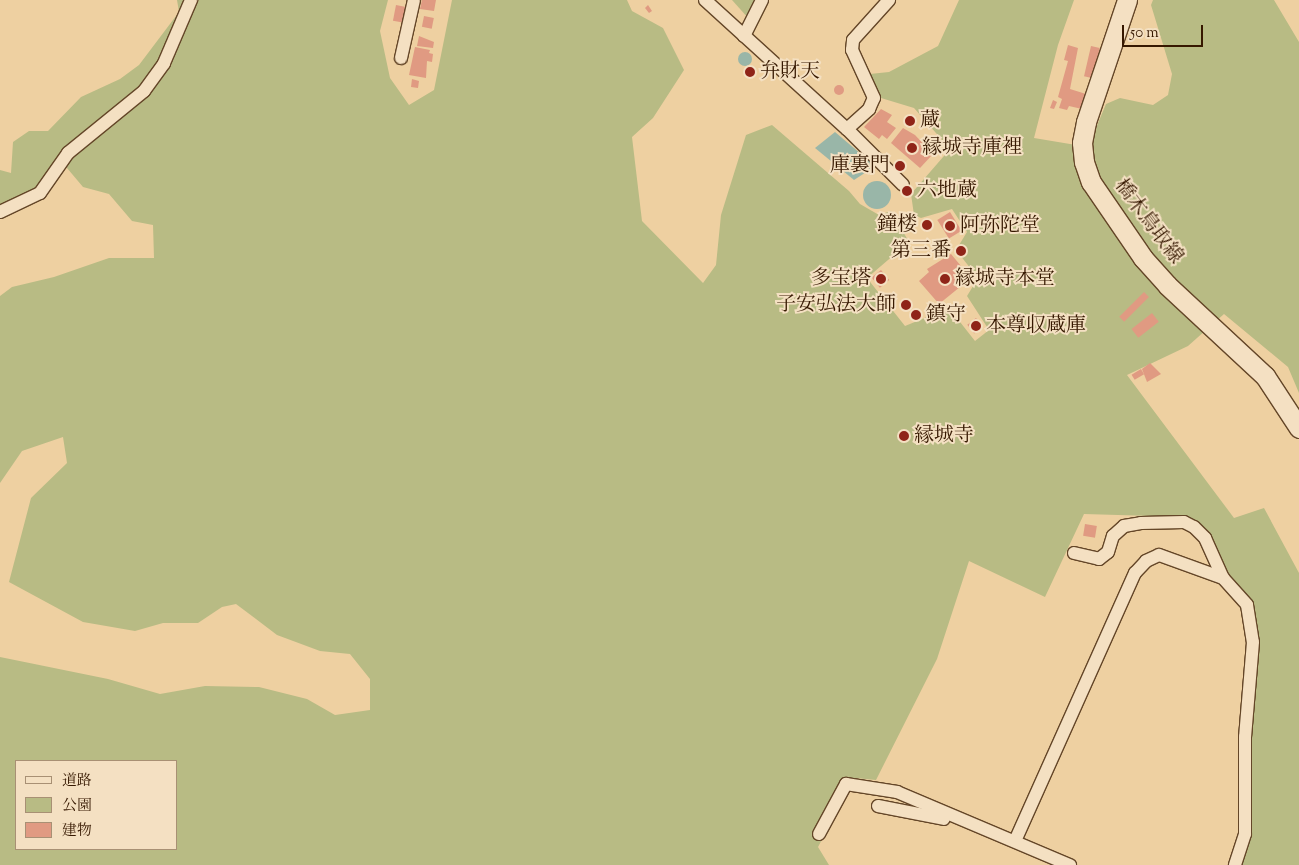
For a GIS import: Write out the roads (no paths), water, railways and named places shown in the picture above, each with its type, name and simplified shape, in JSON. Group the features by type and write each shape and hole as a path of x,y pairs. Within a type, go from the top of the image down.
{"main road":[{"name":"橋木鳥取線","path":"1127,0 1086,122 1082,143 1084,162 1091,182 1143,258 1167,285 1265,376 1299,428"}],"street":[{"path":"0,212 40,193 68,153 144,91 164,63 191,0"},
{"path":"401,58 414,0"},
{"path":"704,0 847,129 903,185"},
{"path":"744,36 762,0"},
{"path":"847,129 868,109 874,98 852,50 853,40 889,0"},
{"path":"1074,553 1099,559 1108,552 1113,536 1124,526 1141,523 1184,522 1194,526 1205,538 1223,578 1247,605 1253,642 1245,737 1245,834 1235,865"},
{"path":"1015,842 1136,573 1146,561 1159,555 1223,578"},
{"path":"819,834 846,784 896,792 1070,865"},
{"path":"878,806 948,820 952,816"}],"place":[{"name":"弁財天","path":"750,72"},
{"name":"蔵","path":"910,121"},
{"name":"縁城寺庫裡","path":"912,148"},
{"name":"庫裏門","path":"900,166"},
{"name":"六地蔵","path":"907,191"},
{"name":"鐘楼","path":"927,225"},
{"name":"阿弥陀堂","path":"950,226"},
{"name":"第三番","path":"961,251"},
{"name":"多宝塔","path":"881,279"},
{"name":"縁城寺本堂","path":"945,279"},
{"name":"子安弘法大師","path":"906,305"},
{"name":"鎮守","path":"916,315"},
{"name":"本尊収蔵庫","path":"976,326"},
{"name":"縁城寺","path":"904,436"}]}
